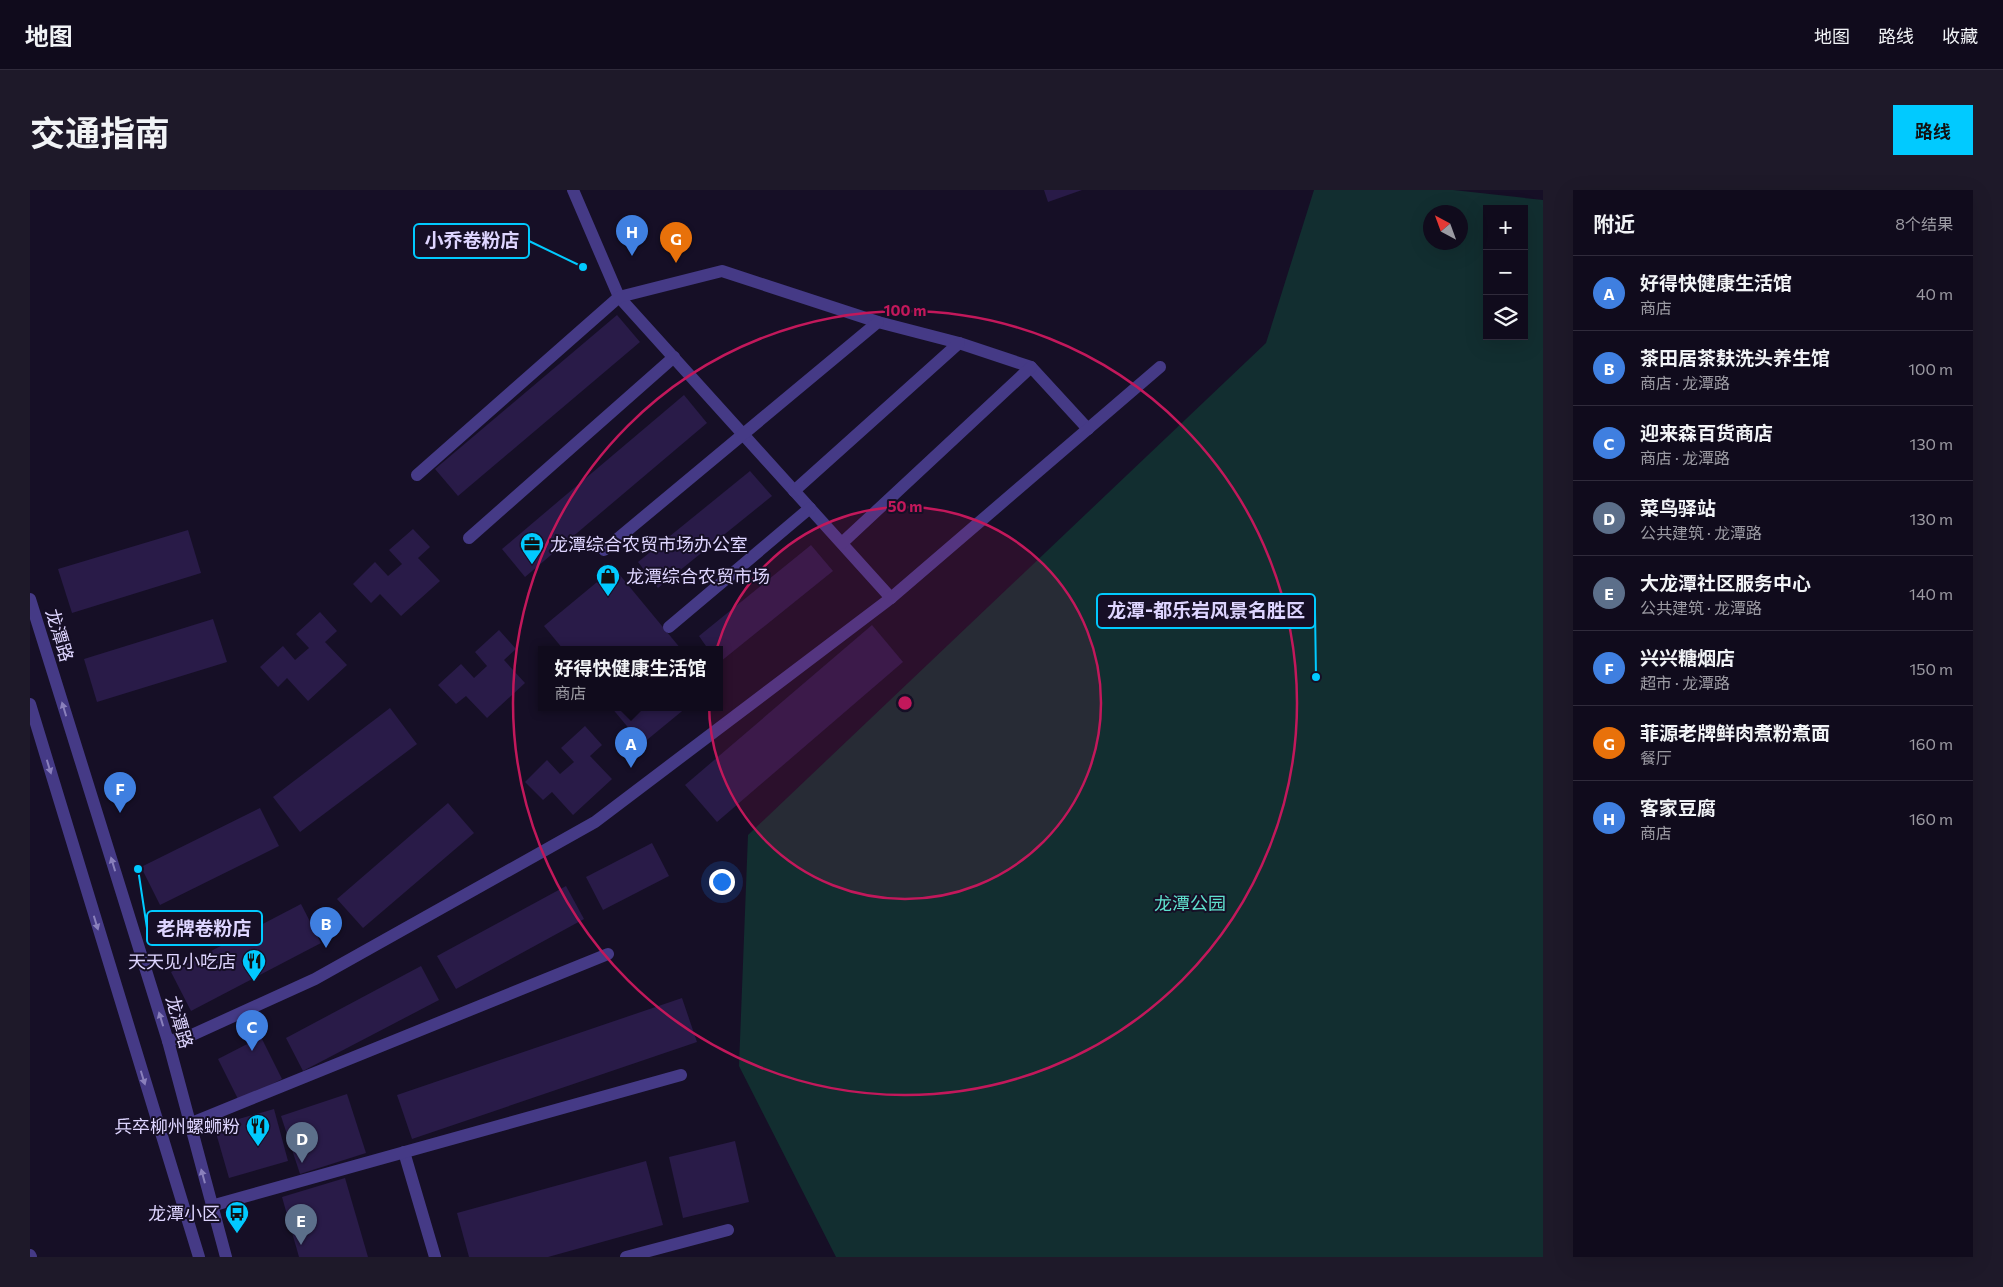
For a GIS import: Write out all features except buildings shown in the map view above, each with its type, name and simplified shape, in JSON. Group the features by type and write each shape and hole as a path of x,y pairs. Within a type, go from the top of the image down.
{"street":[{"path":"573,190 619,297 891,598"},
{"path":"417,475 619,297 722,272 878,322 959,343 1030,366 1088,429"},
{"path":"604,550 878,322"},
{"path":"794,491 959,343"},
{"path":"469,538 674,357"},
{"path":"842,543 1030,366"},
{"path":"168,1041 192,1036 316,979 595,822 891,598 1160,367"},
{"path":"669,628 810,508"},
{"name":"龙潭路","path":"30,599 168,1041 226,1257"},
{"path":"30,704 199,1257"},
{"path":"190,1124 608,954"},
{"path":"211,1206 681,1075"},
{"path":"404,1152 435,1257"},
{"path":"626,1257 728,1230"}],"green space":[{"name":"龙潭公园","path":"1314,190 1453,190 1543,200 1543,1257 836,1257 739,1066 748,835 1266,343"}],"place":[{"name":"客家豆腐","path":"632,256"},
{"name":"菲源老牌鲜肉煮粉煮面","path":"676,263"},
{"name":"小乔卷粉店","path":"583,267"},
{"name":"龙潭综合农贸市场办公室","path":"532,565"},
{"name":"龙潭综合农贸市场","path":"608,597"},
{"name":"龙潭-都乐岩风景名胜区","path":"1316,677"},
{"name":"好得快健康生活馆","path":"631,768"},
{"name":"兴兴糖烟店","path":"120,813"},
{"name":"老牌卷粉店","path":"138,869"},
{"name":"茶田居茶麸洗头养生馆","path":"326,948"},
{"name":"天天见小吃店","path":"254,982"},
{"name":"迎来森百货商店","path":"252,1051"},
{"name":"兵卒柳州螺蛳粉","path":"258,1147"},
{"name":"菜鸟驿站","path":"302,1163"},
{"name":"龙潭小区","path":"237,1234"},
{"name":"大龙潭社区服务中心","path":"301,1245"}]}
